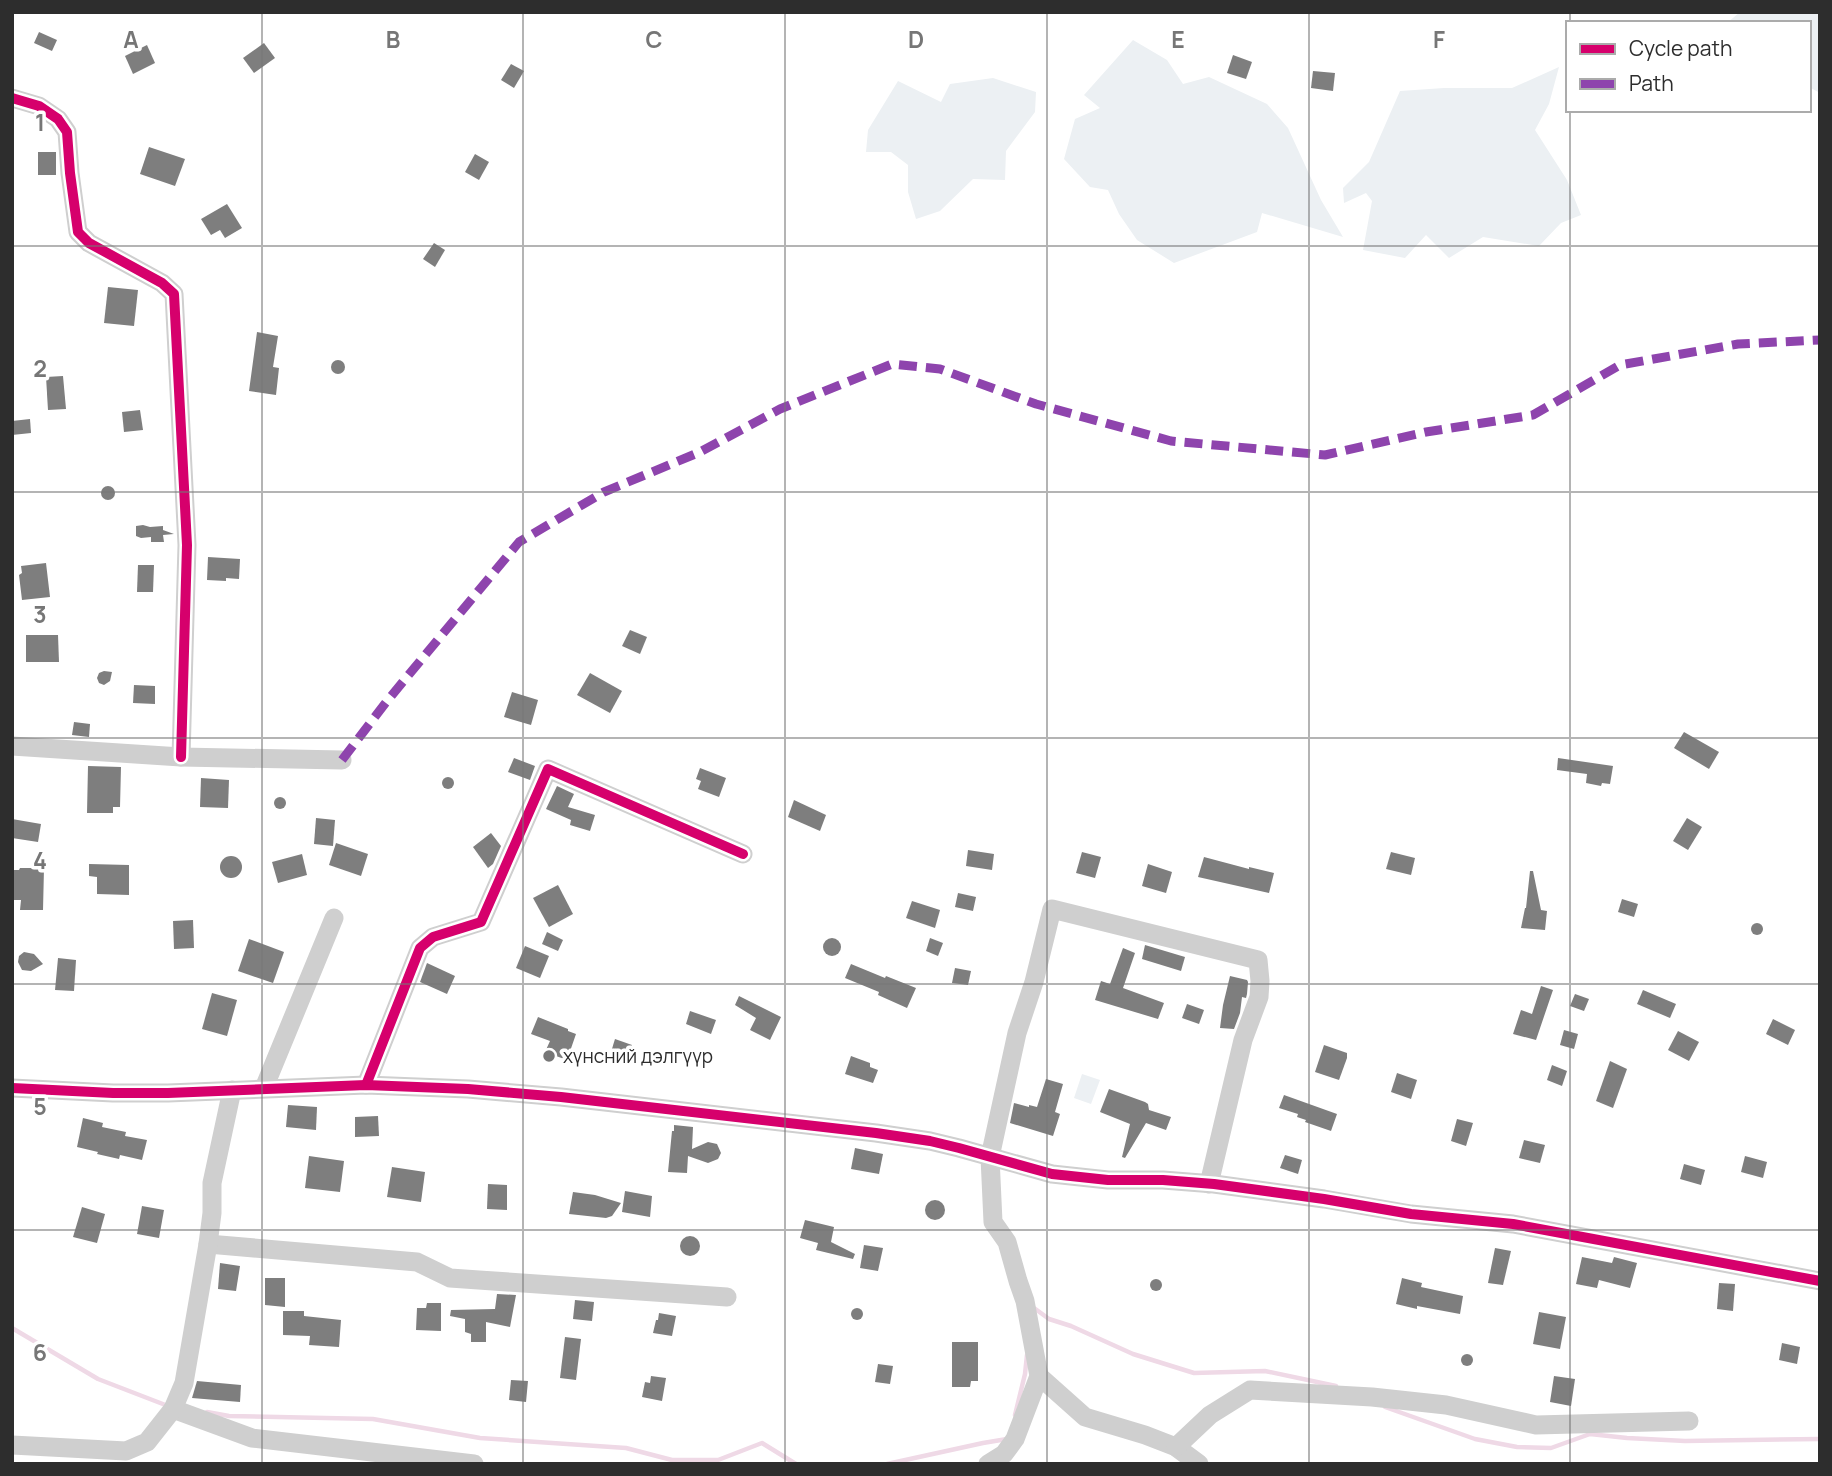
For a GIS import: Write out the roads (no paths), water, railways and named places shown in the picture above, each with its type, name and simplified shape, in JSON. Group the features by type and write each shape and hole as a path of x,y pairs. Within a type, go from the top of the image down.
{"street":[{"path":"12,98 39,106 58,119 67,132 78,232 89,243 163,283 174,294 187,545 181,757"},
{"path":"12,746 181,757 342,760"},
{"path":"366,1085 420,948 433,937 481,922 548,769 743,854"},
{"path":"988,1464 1004,1454 1015,1439 1039,1376 1025,1301 1007,1242 993,1222 990,1157 1017,1033 1034,982 1052,909 1258,960 1259,997 1243,1040 1209,1184"},
{"path":"264,1088 334,918"},
{"path":"12,1088 168,1093 366,1085 468,1089 548,1096 930,1141 1052,1174 1108,1180 1163,1180 1209,1184 1411,1214 1513,1224 1820,1281"},
{"path":"12,1445 126,1451 147,1442 173,1409 184,1383 208,1244 212,1183 232,1090"},
{"path":"208,1244 417,1262 450,1278 727,1297"},
{"path":"1039,1376 1085,1418 1176,1447 1199,1464"},
{"path":"1176,1447 1210,1415 1250,1390 1446,1405 1536,1425 1689,1421"},
{"path":"173,1409 252,1438 474,1464"}],"waterway":[{"path":"1034,1308 1049,1319 1133,1354 1194,1373 1265,1371 1336,1386"},
{"path":"12,1328 98,1379 168,1406"},
{"path":"1015,1415 1027,1355"},
{"path":"1385,1407 1475,1439 1517,1447 1551,1448 1590,1434 1685,1441 1820,1439"},
{"path":"207,1412 229,1416 373,1419 480,1438 626,1448 672,1460 718,1460 762,1443 796,1464"},
{"path":"887,1464 1007,1439"}],"place":[{"name":"хүнсний дэлгүүр","path":"549,1056"}]}
